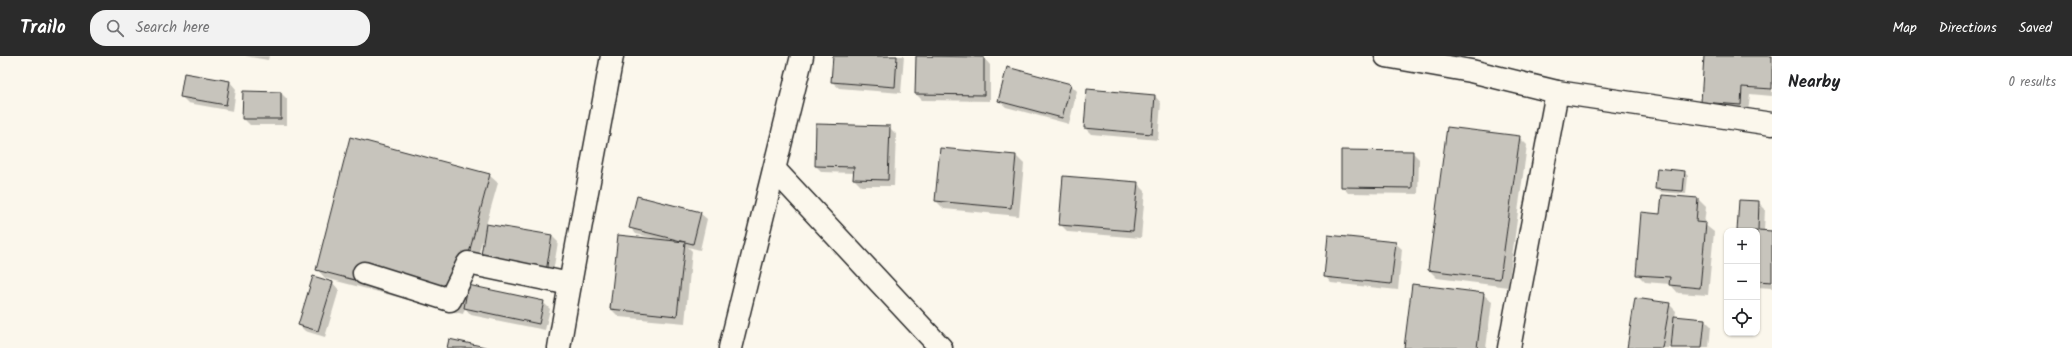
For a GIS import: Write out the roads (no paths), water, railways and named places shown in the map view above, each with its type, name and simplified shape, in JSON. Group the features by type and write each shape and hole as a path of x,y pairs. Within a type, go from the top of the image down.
{"street":[{"path":"559,348 612,56"},
{"path":"730,348 802,56"},
{"path":"1386,56 1470,71 1557,92 1772,124"},
{"path":"1509,348 1557,92"},
{"path":"775,170 941,348"},
{"path":"364,273 450,300 468,263 570,284"}]}
